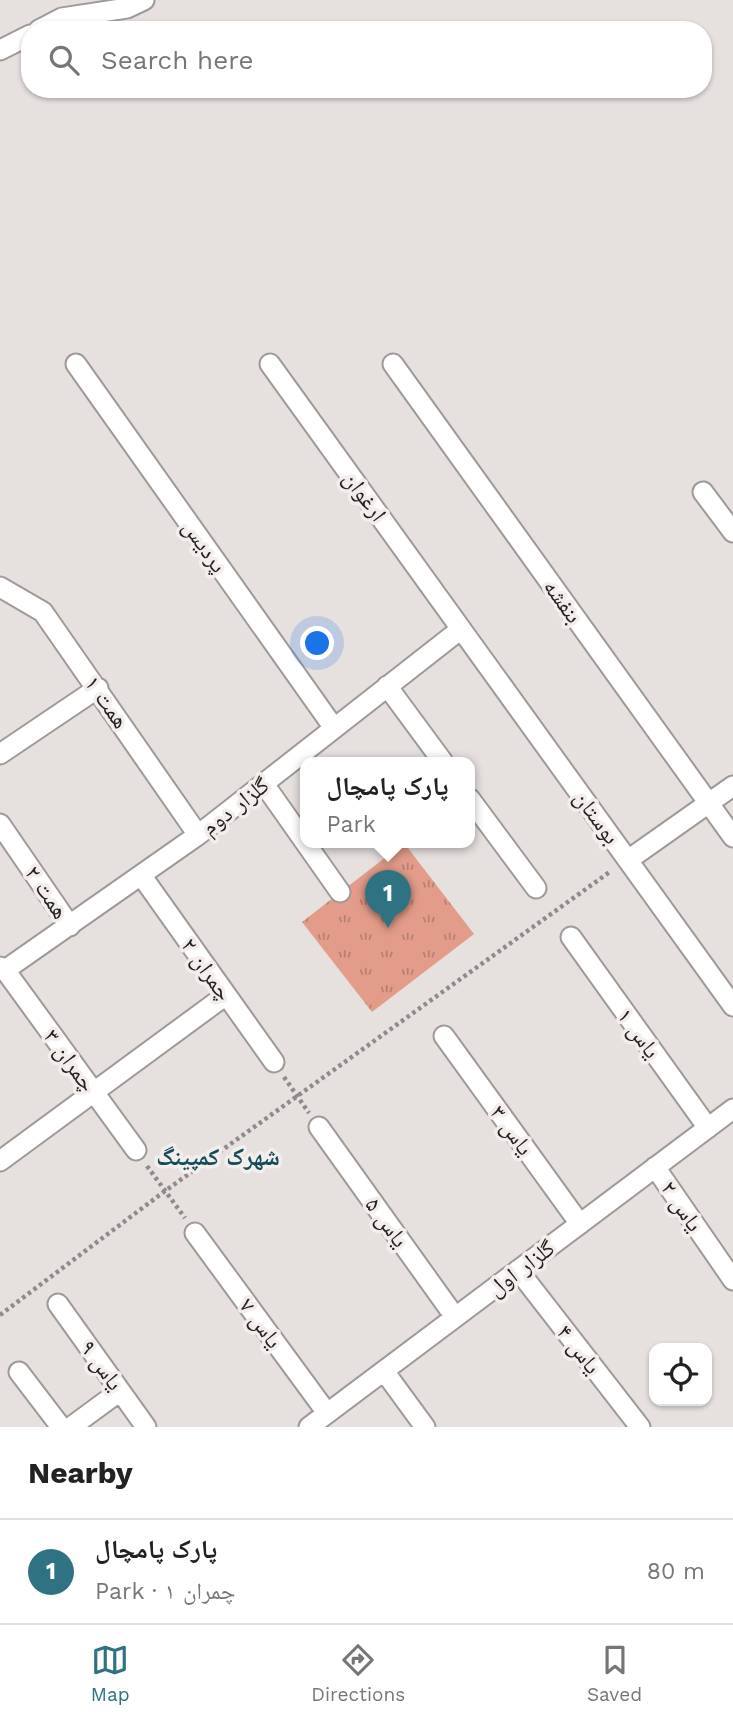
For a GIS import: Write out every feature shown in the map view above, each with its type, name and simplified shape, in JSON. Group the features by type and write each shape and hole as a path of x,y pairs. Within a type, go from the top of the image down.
{"street":[{"path":"56,21 127,8 144,0"},
{"path":"0,50 21,40"},
{"name":"پردیس","path":"76,364 334,728"},
{"name":"ارغوان","path":"270,364 461,629"},
{"name":"بنفشه","path":"393,364 733,837"},
{"path":"703,492 733,532"},
{"name":"همت ۱","path":"0,587 43,612 198,835"},
{"name":"گلزار دوم","path":"3,968 70,926 198,835 461,629"},
{"name":"بوستان","path":"461,629 733,1006"},
{"path":"387,687 439,757"},
{"path":"0,754 98,688"},
{"path":"264,784 300,835"},
{"path":"628,860 733,786"},
{"path":"475,806 536,887"},
{"name":"همت ۲","path":"0,824 70,926"},
{"path":"309,848 340,892"},
{"name":"چمران ۲","path":"141,875 274,1062"},
{"name":"یاس ۱","path":"571,937 708,1128"},
{"name":"چمران ۳","path":"3,968 136,1150"},
{"path":"0,1161 226,995"},
{"name":"یاس ۳","path":"444,1036 580,1224"},
{"name":"گلزار اول","path":"309,1427 733,1109"},
{"name":"یاس ۵","path":"319,1127 455,1317"},
{"name":"یاس ۲","path":"655,1167 733,1280"},
{"name":"یاس ۷","path":"195,1233 327,1413"},
{"name":"یاس ۴","path":"518,1270 640,1427"},
{"name":"یاس ۹","path":"58,1304 146,1427"},
{"path":"384,1371 425,1427"},
{"path":"19,1372 61,1427"},
{"path":"71,1427 120,1391"}],"path":[{"path":"0,1315 165,1191 553,911 628,860"},
{"path":"536,887 571,937"},
{"path":"274,1062 319,1127"},
{"path":"136,1150 195,1233"}],"green space":[{"path":"398,848 408,848 474,934 372,1012 302,922"}],"place":[{"name":"پارک پامچال","path":"388,928"}],"district":[{"name":"شهرک کمپینگ","path":"218,1157"}]}
